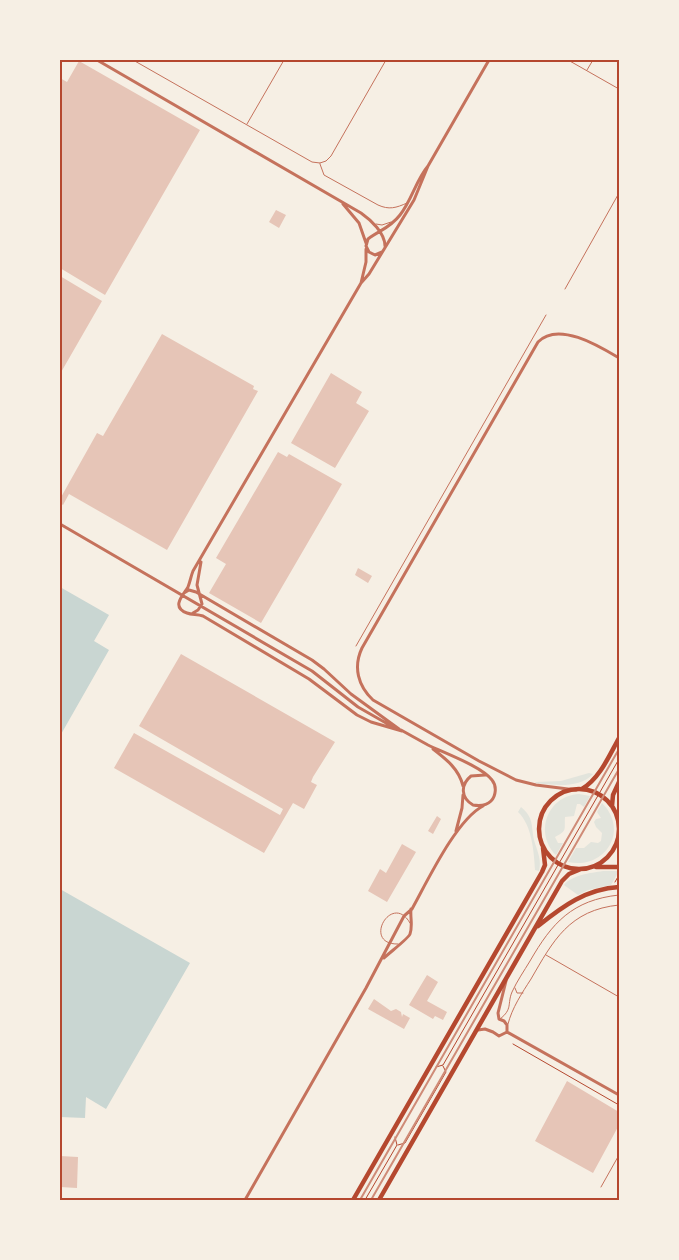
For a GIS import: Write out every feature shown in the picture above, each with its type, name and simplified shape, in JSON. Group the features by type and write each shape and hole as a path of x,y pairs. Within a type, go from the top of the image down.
{"main road":[{"path":"353,1200 541,874 545,865 538,824 544,808 557,795 589,785 597,776 619,738"},
{"path":"612,806 613,795 619,782"},
{"path":"579,789 594,791 599,794 612,806 619,824 619,835 614,851 606,860 593,867"},
{"path":"543,848 559,864 581,869"},
{"path":"379,1200 562,881 569,874 581,869 619,867"},
{"path":"535,929 576,898 616,886"}],"street":[{"path":"97,60 361,213 380,233 384,240 384,251"},
{"path":"361,283 366,262 368,239 380,233 395,221 410,201 421,175 489,60"},
{"path":"402,731 365,720 309,679 203,616 184,611 180,607 180,598 188,588 193,571 361,283 384,251 417,195 428,166"},
{"path":"340,201 359,223 366,246 371,254 378,255 384,251"},
{"path":"374,236 381,236 384,240"},
{"path":"579,789 526,783 484,764 373,700 364,689 358,673 358,659 362,648 538,342 548,335 559,334 578,338 619,358"},
{"path":"60,524 321,676 358,708 429,746 447,752 485,775 492,780 496,790 493,799 476,810 456,831 412,909 404,916 382,960 245,1200"},
{"path":"190,613 196,612 201,606 197,579 201,560"},
{"path":"184,593 192,590 312,660 351,694 402,731"},
{"path":"429,746 454,767 460,778 467,801 473,805 485,805"},
{"path":"456,831 462,808 465,782 470,776 485,775"},
{"path":"382,960 399,944 404,942 410,934 412,909"},
{"path":"507,978 498,1013 499,1019 507,1025 507,1032"},
{"path":"478,1030 493,1032 500,1036 507,1032"},
{"path":"507,1032 619,1096"}],"lane":[{"path":"133,60 312,162 320,163 326,162 331,156 386,60"},
{"path":"247,124 284,60"},
{"path":"568,60 619,89"},
{"path":"587,71 593,60"},
{"path":"320,163 324,175 378,206 395,208 410,201"},
{"path":"565,288 619,193"},
{"path":"370,221 379,225 395,221"},
{"path":"356,646 546,315"},
{"path":"499,1019 510,1008 511,994 514,988 548,932 571,911 593,901 619,895"},
{"path":"507,1025 523,993 556,937 572,922 593,911 619,906"},
{"path":"399,944 389,943 381,933 384,920 393,914 404,916 410,924"},
{"path":"545,954 619,997"},
{"path":"514,988 517,993 523,993"},
{"path":"601,1186 619,1156"}],"path":[{"path":"365,1200 397,1145 405,1143 446,1072 443,1065 619,760"},
{"path":"616,886 619,875"},
{"path":"513,1044 619,1105"}],"shaded area":[{"path":"60,587 109,615 94,641 109,650 60,736"},
{"path":"589,773 593,774 587,779 574,784 535,783 561,781"},
{"path":"579,794 590,796 584,807 577,804 574,816 565,817 564,831 555,837 558,843 563,843 556,855 549,846 546,836 547,817 559,801 568,796"},
{"path":"602,803 610,814 614,825 613,836 609,846 593,860 581,863 568,862 576,848 584,848 591,842 598,843 601,841 602,833 594,822 596,819 601,818 597,812"},
{"path":"521,807 531,822 540,859 539,871 535,870 533,847 529,831 523,817 518,812"},
{"path":"603,871 619,871 611,885 588,890 578,895 564,885 576,877"},
{"path":"60,889 190,963 106,1109 86,1097 85,1118 60,1117"}],"building":[{"path":"79,61 200,130 105,295 60,268 60,78 67,82"},
{"path":"276,210 286,215 279,228 269,222"},
{"path":"60,276 102,301 60,374"},
{"path":"162,334 254,386 253,389 258,391 167,550 69,494 63,505 60,503 60,499 97,433 103,436"},
{"path":"331,373 362,392 356,403 369,411 335,468 291,443"},
{"path":"278,452 287,457 289,454 342,484 261,623 209,593 226,564 216,558"},
{"path":"358,568 372,576 368,583 355,575"},
{"path":"181,654 335,742 313,777 311,782 317,785 304,809 293,803 264,853 114,768 134,733 280,815 283,809 139,726"},
{"path":"437,816 441,819 433,834 428,831"},
{"path":"402,844 416,852 387,902 368,891 380,869 386,873"},
{"path":"427,975 438,982 427,1001 447,1012 443,1020 435,1016 433,1019 409,1005"},
{"path":"374,999 391,1011 396,1009 401,1012 402,1017 403,1014 410,1018 404,1029 368,1009"},
{"path":"567,1081 619,1112 619,1125 593,1173 535,1141"},
{"path":"60,1156 78,1157 77,1188 60,1187"}],"railway":[{"path":"360,1200 619,749"},
{"path":"371,1200 619,769"}]}
